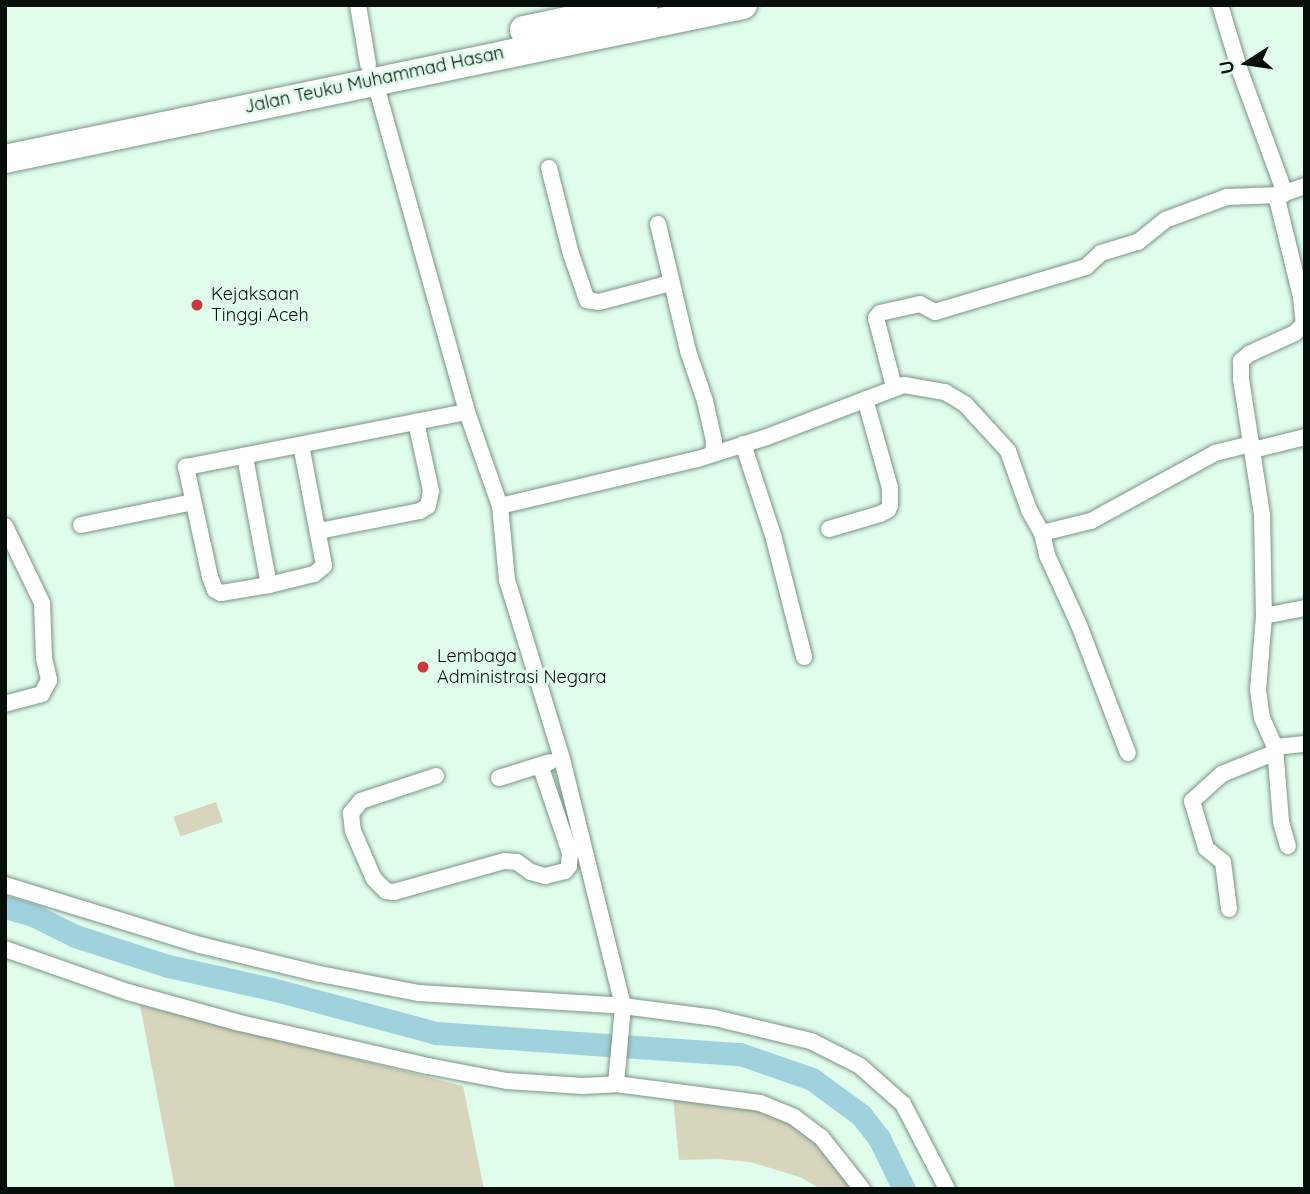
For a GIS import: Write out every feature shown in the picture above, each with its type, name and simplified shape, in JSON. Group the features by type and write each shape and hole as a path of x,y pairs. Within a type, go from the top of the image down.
{"highway":[{"name":"Jalan Teuku Muhammad Hasan","path":"5,159 442,57 643,5"},
{"name":"Jalan Teuku Muhammad Hasan","path":"442,57 743,5"},
{"name":"Jalan Teuku Muhammad Hasan","path":"5,143 372,73"}],"street":[{"path":"358,5 372,73 467,412 500,506 507,580 562,759 622,1012 617,1076"},
{"path":"1220,5 1282,194 1278,211 1301,297 1304,324 1295,333 1249,354 1241,361 1241,379 1262,515 1264,616 1258,690 1262,718 1276,750 1281,822 1288,846"},
{"path":"549,168 570,254 587,300 599,302 671,283"},
{"path":"894,387 876,318 880,313 920,304 935,312 1086,267 1101,253 1138,242 1165,220 1227,197 1282,194 1305,186"},
{"path":"658,224 671,283 705,401 713,454"},
{"path":"500,506 713,454 894,387 924,386 945,392 965,404 1008,451 1029,510 1042,533 1047,555 1079,625 1128,753"},
{"path":"829,529 880,514 888,510 890,505 890,488 865,399"},
{"path":"301,445 325,561 320,571 269,585 221,593 215,590 186,467 467,412"},
{"path":"319,531 420,511 428,506 431,491 416,422"},
{"path":"1042,533 1091,521 1215,453 1305,437"},
{"path":"743,444 773,535 804,657"},
{"path":"246,457 269,585"},
{"path":"81,525 193,502"},
{"path":"5,526 42,603 44,658 49,680 42,694 5,704"},
{"path":"1264,616 1305,608"},
{"path":"1229,909 1223,862 1206,848 1192,801 1222,774 1276,750 1305,744"},
{"path":"499,778 562,759"},
{"path":"436,776 361,801 351,813 353,831 374,879 386,891 394,892 504,861 517,862 538,875 565,871 569,866 570,853 540,765"},
{"path":"5,885 200,945 320,974 419,993 715,1018 811,1041 859,1066 903,1104 947,1189"},
{"path":"5,949 141,996 240,1023 428,1066 507,1081 583,1086 617,1076 760,1103 794,1117 821,1137 862,1189"}],"shaded area":[{"path":"216,802 223,822 180,837 173,817"},
{"path":"140,1005 463,1086 484,1189 175,1189"},
{"path":"673,1098 763,1111 788,1120 817,1143 851,1189 821,1189 800,1177 750,1162 720,1159 679,1160"}],"waterway":[{"path":"5,907 33,915 75,936 168,966 272,989 436,1033 740,1054 812,1079 861,1115 879,1138 904,1189"}],"place":[{"name":"Kejaksaan Tinggi Aceh","path":"197,305"},
{"name":"Lembaga Administrasi Negara","path":"423,667"}]}
